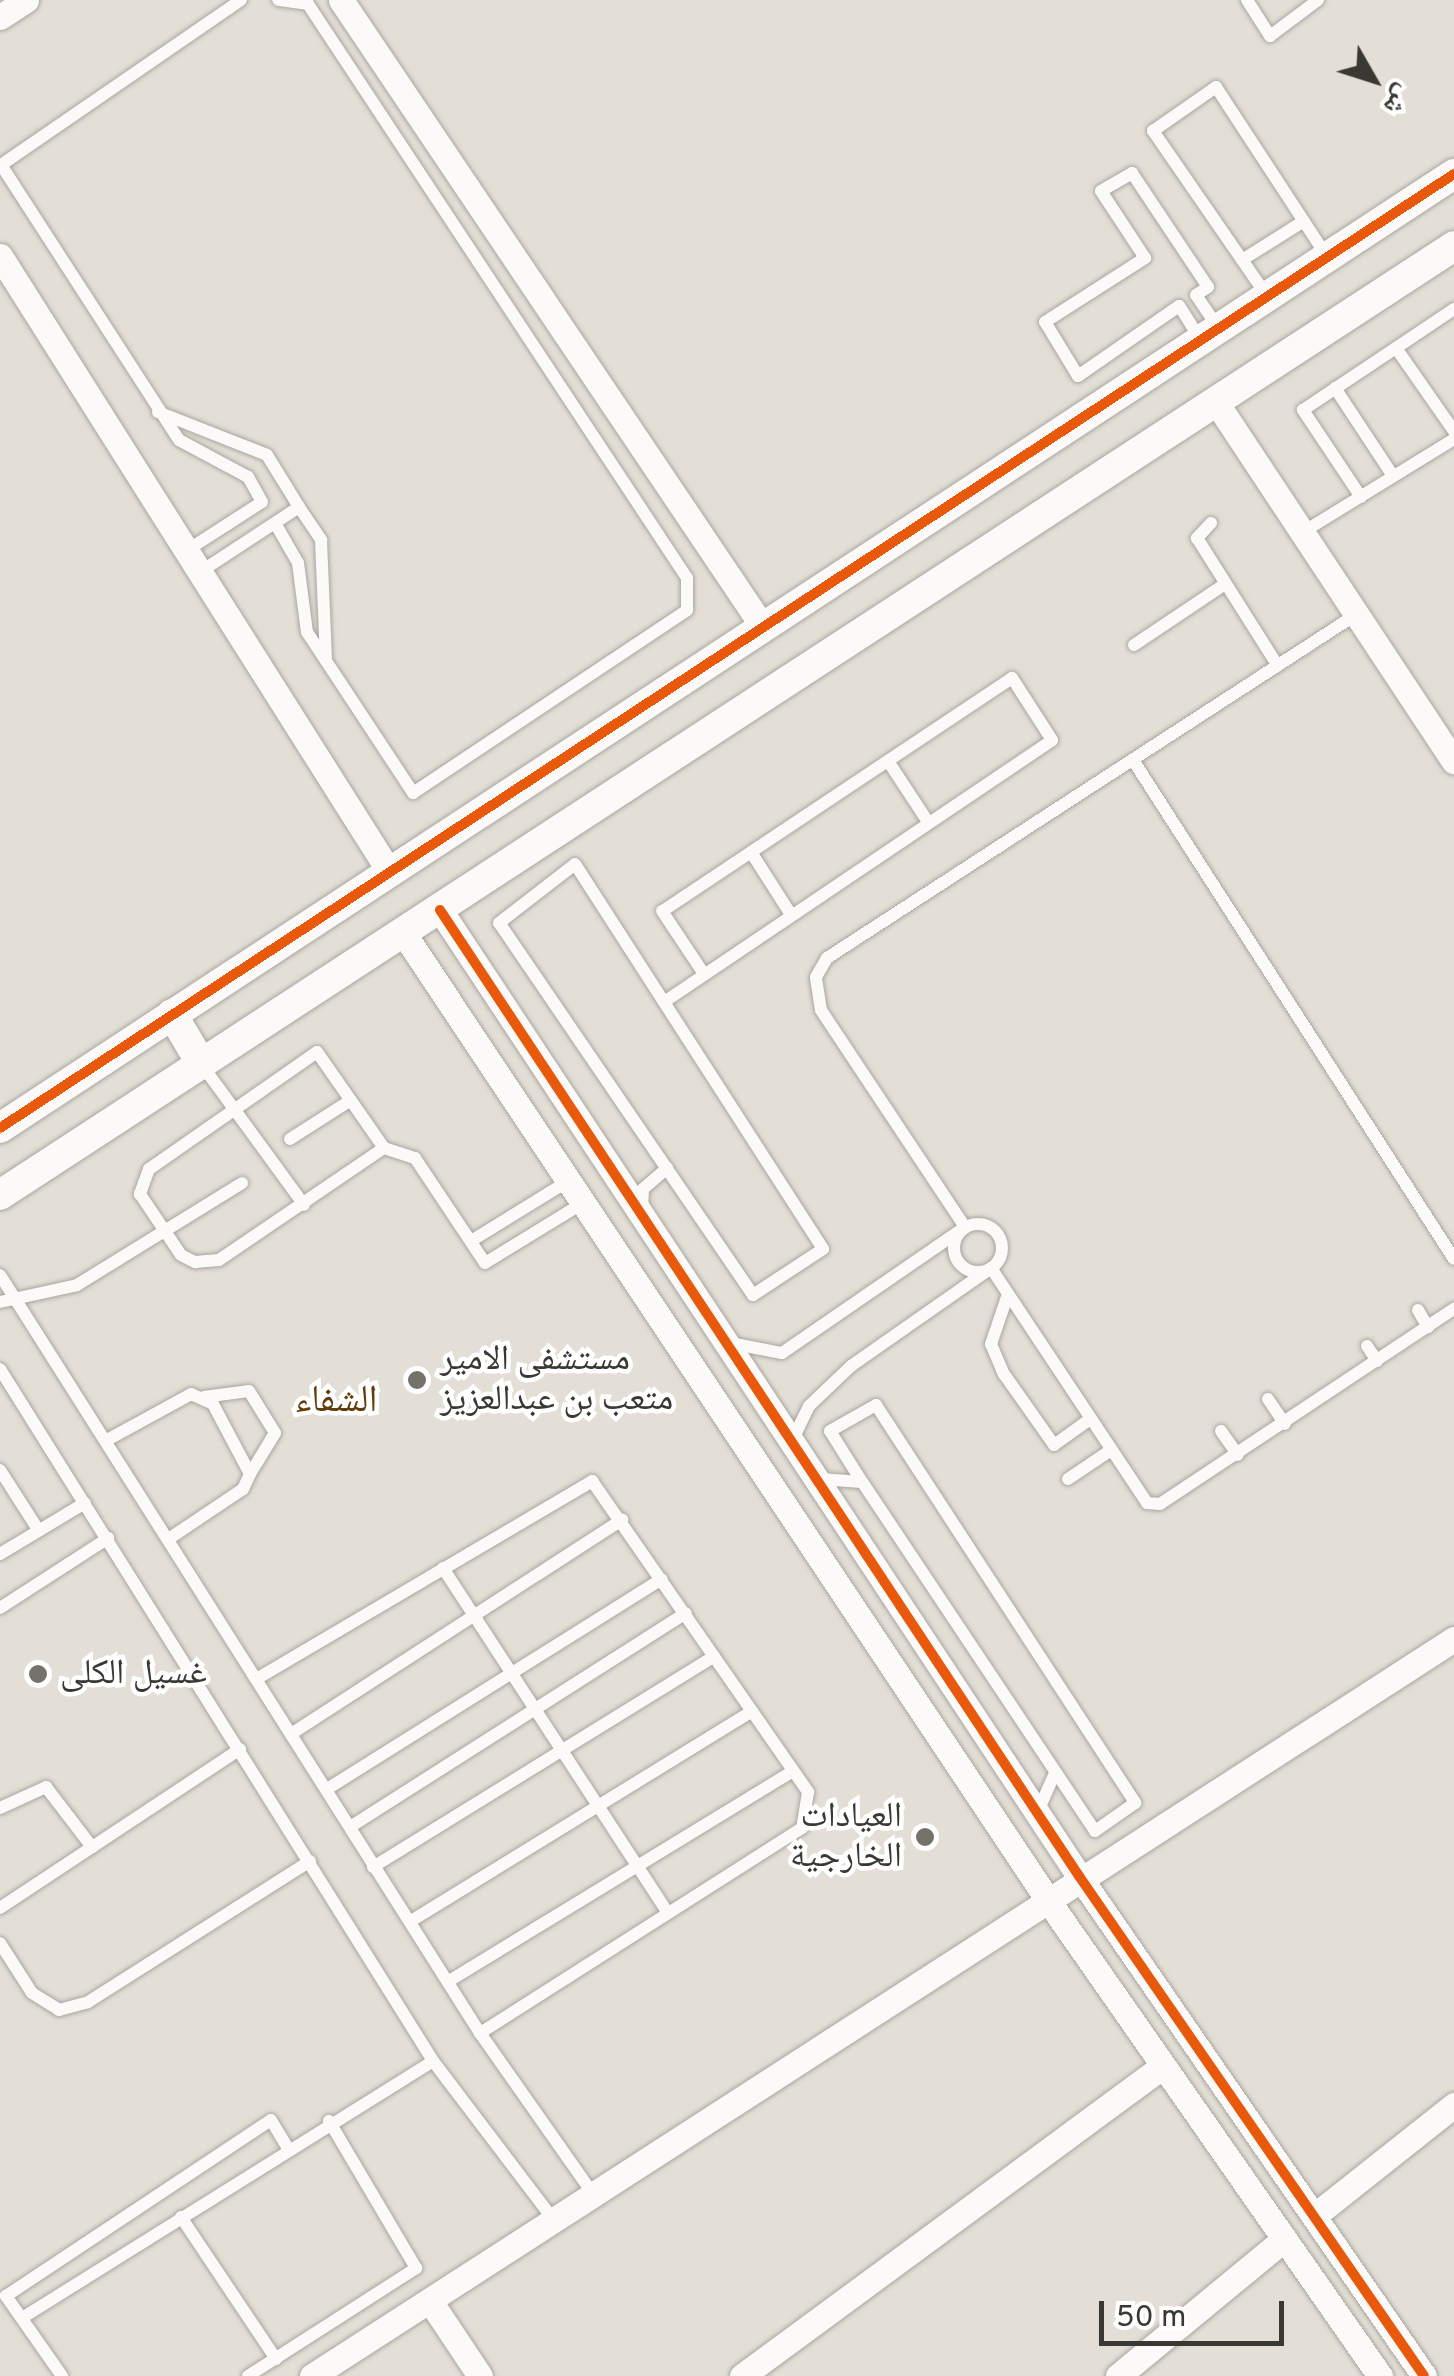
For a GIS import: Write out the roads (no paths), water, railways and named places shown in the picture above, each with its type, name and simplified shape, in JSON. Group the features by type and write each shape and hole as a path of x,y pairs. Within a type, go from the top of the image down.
{"street":[{"path":"0,17 26,0"},
{"path":"341,0 762,626"},
{"path":"0,1128 1454,174"},
{"path":"0,1195 1454,246"},
{"path":"0,256 388,872"},
{"path":"1216,402 1454,761"},
{"path":"440,910 1079,1876 1424,2376"},
{"path":"404,934 1046,1899 1380,2376"},
{"path":"172,1014 202,1065"},
{"path":"576,1192 610,1168"},
{"path":"312,2376 1079,1876 1454,1639"},
{"path":"742,2376 1163,2066"},
{"path":"1314,2216 1454,2105"},
{"path":"1118,2376 1284,2239"},
{"path":"430,2302 480,2376"}],"lane":[{"path":"241,0 1,165 157,412 179,440 248,477 262,502"},
{"path":"275,523 298,562 307,632 413,793 687,610 687,578 308,4 278,0"},
{"path":"1247,0 1270,36 1318,0"},
{"path":"1268,296 1153,131 1216,88 1328,257"},
{"path":"1132,173 1208,287 1196,295 1209,333 1179,306 1078,376 1045,322 1145,258 1101,191 1132,173"},
{"path":"1242,260 1304,221"},
{"path":"1361,496 1303,410 1454,309"},
{"path":"1396,348 1454,431"},
{"path":"1335,388 1393,476"},
{"path":"157,412 267,455 321,540 326,661"},
{"path":"1303,532 1454,439"},
{"path":"193,562 262,502 287,488"},
{"path":"193,562 299,508"},
{"path":"1211,523 1197,538 1278,666"},
{"path":"1134,645 1225,584"},
{"path":"965,1227 821,1010 816,977 827,958 1357,614"},
{"path":"664,1002 704,974 790,913 1052,740 1012,678 662,911 704,974"},
{"path":"888,760 928,822"},
{"path":"1133,760 1454,1259"},
{"path":"751,852 790,913"},
{"path":"575,864 664,1002 823,1249 753,1295 498,924 575,864"},
{"path":"384,1148 219,1260 180,1255 164,1233 139,1180 317,1052 384,1148 414,1158 471,1241 492,1262 576,1192"},
{"path":"202,1065 304,1205"},
{"path":"290,1139 351,1100"},
{"path":"642,1217 643,1189 666,1168"},
{"path":"0,1302 16,1294 77,1285 242,1183"},
{"path":"471,1241 576,1192"},
{"path":"723,1340 782,1353 965,1227 987,1226 999,1236 1002,1253 991,1268 851,1366 809,1406 792,1442"},
{"path":"965,1227 954,1245 956,1259 976,1272 991,1268"},
{"path":"991,1268 1007,1298 1148,1503 1160,1504 1238,1455 1454,1309"},
{"path":"0,1275 16,1294 294,1732 373,1867 480,2033 593,2194"},
{"path":"1007,1298 991,1344 1014,1389 1054,1445 1090,1420"},
{"path":"1418,1310 1428,1327"},
{"path":"1367,1346 1377,1362"},
{"path":"0,1370 433,2061 553,2220"},
{"path":"107,1440 178,1398 249,1391 275,1433 243,1489 170,1538"},
{"path":"204,1397 250,1474"},
{"path":"1268,1399 1285,1424"},
{"path":"876,1405 1136,1803 1094,1832 862,1482 830,1431 876,1405"},
{"path":"1221,1431 1238,1455"},
{"path":"1068,1480 1111,1450"},
{"path":"0,1470 39,1531"},
{"path":"820,1480 862,1482"},
{"path":"258,1678 585,1482 598,1485 808,1792 802,1828 480,2033"},
{"path":"0,1554 85,1503"},
{"path":"294,1732 622,1520"},
{"path":"0,1608 108,1538"},
{"path":"444,1568 668,1912"},
{"path":"327,1789 662,1578"},
{"path":"350,1826 686,1613"},
{"path":"373,1867 714,1656"},
{"path":"411,1921 752,1711"},
{"path":"0,1908 240,1748"},
{"path":"449,1981 793,1771"},
{"path":"1037,1813 1056,1773"},
{"path":"0,1808 46,1788 92,1846"},
{"path":"0,1943 45,2008 59,2010 88,2002 310,1860"},
{"path":"22,2318 329,2122 433,2061"},
{"path":"62,2376 6,2296 271,2120 288,2148"},
{"path":"248,2376 416,2268 329,2122"},
{"path":"180,2216 276,2359"}],"place":[{"name":"مستشفى الامير متعب بن عبدالعزيز","path":"417,1380"},
{"name":"غسيل الكلى","path":"38,1674"},
{"name":"العيادات الخارجية","path":"925,1837"}],"district":[{"name":"الشفاء","path":"336,1402"}]}
